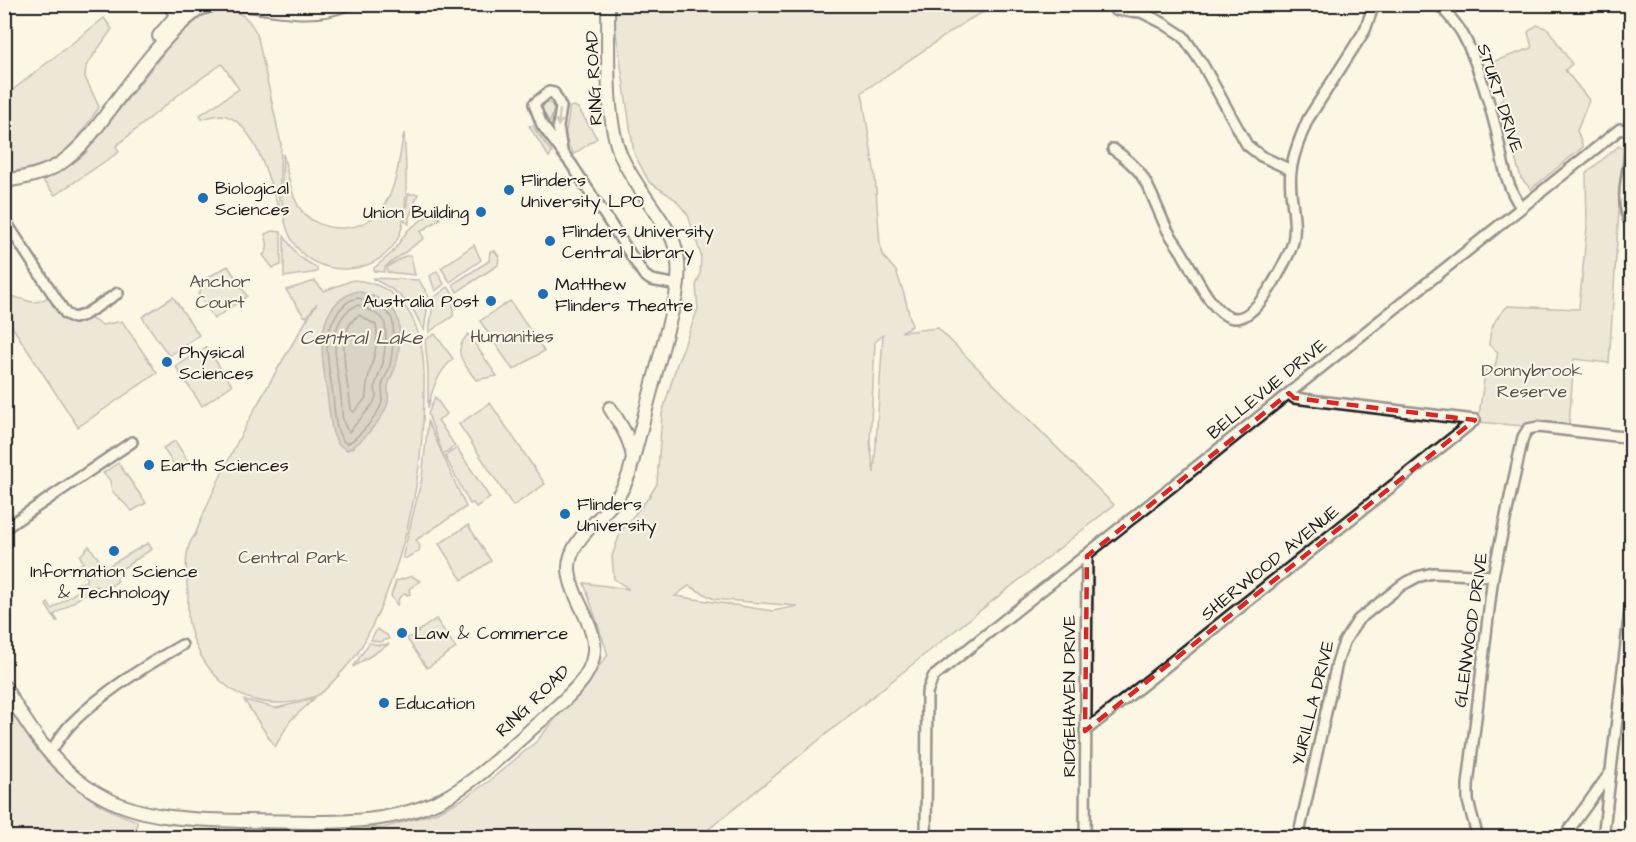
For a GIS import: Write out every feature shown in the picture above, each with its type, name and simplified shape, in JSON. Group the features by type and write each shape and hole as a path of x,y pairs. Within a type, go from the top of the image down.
{"street":[{"path":"167,4 173,10 216,4"},
{"path":"164,36 167,4"},
{"path":"250,5 324,11 346,4"},
{"name":"RING ROAD","path":"4,686 22,716 61,767 96,793 128,808 165,816 221,820 344,822 397,816 434,803 470,782 576,688 586,675 594,652 592,634 569,569 570,562 578,542 610,507 622,490 633,463 678,285 678,260 672,238 625,164 616,139 610,98 608,4"},
{"path":"1113,148 1128,159 1141,174 1168,231 1210,300 1225,315 1236,318 1243,316 1256,308 1290,251 1294,228 1291,170 1308,119 1365,30 1374,4"},
{"name":"STURT DRIVE","path":"1439,4 1462,34 1474,63 1495,126 1508,184 1512,195 1521,207"},
{"path":"164,36 187,7"},
{"path":"4,181 37,174 70,157 87,140 187,7"},
{"path":"1115,10 1141,12 1163,22 1183,36 1203,65 1247,145 1261,156 1291,170"},
{"path":"562,152 558,128 560,104 554,93 549,92 535,101 534,108 542,125 644,275 651,280 678,285"},
{"name":"BELLEVUE DRIVE","path":"926,837 927,693 933,676 1615,132 1620,129 1631,133"},
{"path":"1632,147 1624,206 1627,219 1632,226"},
{"path":"4,219 66,314 74,318 84,315 118,293"},
{"name":"SHERWOOD AVENUE","path":"1085,731 1475,420 1294,398 1289,393"},
{"path":"610,408 632,448 633,463"},
{"name":"GLENWOOD DRIVE","path":"1478,837 1468,801 1468,785 1492,576 1523,437 1528,429 1538,427 1632,438"},
{"path":"4,530 132,442"},
{"name":"RIDGEHAVEN DRIVE","path":"1085,837 1086,556"},
{"name":"YURILLA DRIVE","path":"1298,837 1337,663 1344,642 1358,620 1402,585 1417,577 1433,573 1492,576"},
{"path":"1603,837 1632,593"},
{"path":"49,754 71,724 108,693 182,645"},
{"path":"1563,837 1612,771"}],"highlighted area":[{"path":"1289,393 1294,398 1475,420 1085,731 1087,556"}],"green space":[{"path":"612,5 984,5 988,10 970,19 862,92 875,176 880,245 884,257 896,271 912,326 901,332 938,328 1114,505 699,837 319,838 322,826 383,828 435,813 461,800 488,782 537,741 608,655 584,583 629,589 614,579 612,556 621,531 657,484 662,414 677,364 698,309 696,286 700,275 701,255 688,215 675,199 649,182 634,153","holes":["883,335 874,473 870,443 875,342","689,586 714,599 798,606 773,611 675,596"]},
{"path":"221,10 243,16 257,34 281,144 279,202 281,216 260,156 244,128 233,119 221,115 202,119 200,115 239,89 222,64 183,91 116,146 119,152 55,195 43,181 84,155 176,37 204,15"},
{"path":"104,18 112,29 86,66 85,77 99,107 74,142 55,158 37,166 5,173 5,96"},
{"path":"1537,25 1548,29 1572,64 1565,70 1589,100 1577,131 1583,147 1531,189 1521,178 1499,104 1504,96 1495,61 1532,48 1528,32"},
{"path":"546,102 554,109 550,122 541,110"},
{"path":"569,107 578,108 597,138 574,154 569,147 566,131"},
{"path":"533,125 552,153 549,157 529,126"},
{"path":"404,133 406,187 404,216 398,238 389,251 376,261 361,267 345,269 315,262 302,253 292,240 285,220 282,198 283,154 293,195 307,217 330,227 355,226 377,214 385,204 395,179"},
{"name":"Donnybrook Reserve","path":"1619,146 1623,149 1609,363 1574,359 1569,425 1539,420 1524,426 1478,422 1486,366 1495,367 1498,352 1489,345 1492,328 1508,306 1579,309 1587,226 1586,173"},
{"path":"408,194 418,194 409,224 405,221"},
{"path":"434,211 440,219 420,232 424,238 385,267 384,272 374,271 374,268 392,253 408,230"},
{"path":"272,231 281,232 281,265 273,268 263,255 267,248 265,234"},
{"path":"284,236 298,256 317,268 317,272 284,277"},
{"path":"474,245 481,260 450,282 441,268"},
{"path":"490,251 495,251 499,257 498,265 457,292 453,284 489,261"},
{"path":"405,256 411,256 415,275 387,272 387,267"},
{"name":"Anchor Court","path":"228,266 247,296 214,319 198,294 203,280"},
{"path":"437,271 444,284 435,291 430,276"},
{"path":"373,278 419,280 429,297 424,330 407,302 392,289"},
{"name":"Central Park","path":"353,280 371,283 398,299 408,311 420,340 423,357 424,404 419,464 408,524 401,553 380,609 354,658 328,687 316,696 289,702 263,702 247,698 221,681 201,655 188,621 186,564 188,548 236,445 267,387 317,303 307,317 304,316 286,290 315,281 324,291"},
{"path":"448,287 453,294 453,316 429,332 434,298"},
{"path":"53,294 66,314 84,315 102,325 122,321 157,373 78,427 5,316 5,296 33,302"},
{"path":"173,297 199,335 169,356 142,317"},
{"name":"Humanities","path":"510,301 544,351 513,370 480,321"},
{"path":"435,334 453,359 436,381 428,408 425,340"},
{"path":"468,334 497,376 476,380 467,368 461,358 460,347"},
{"path":"206,347 232,385 202,406 176,367"},
{"path":"435,397 447,414 438,420 455,446 443,454 428,414"},
{"path":"490,403 545,484 513,506 459,424"},
{"path":"428,422 466,507 416,540 420,546 419,551 403,558 422,478"},
{"path":"175,441 188,461 177,469 163,448"},
{"path":"457,448 490,498 476,507 473,503 470,504 445,456"},
{"path":"118,463 146,503 132,511 112,491 110,480 103,473"},
{"path":"468,525 491,561 462,580 439,544"},
{"path":"148,543 152,549 114,574 118,581 102,592 97,586 54,615 58,621 56,621 46,605 48,603 52,609 82,588 78,583 86,582 86,570 80,570 78,567 83,562 80,556 89,546 105,568"},
{"path":"412,576 420,581 409,589 410,594 406,593 399,598 397,605 391,596 396,581"},
{"path":"436,619 456,648 427,668 407,639"},
{"path":"377,629 389,639 379,642 371,640"},
{"path":"369,643 389,644 353,667"},
{"path":"4,698 34,745 55,770 99,804 137,821 136,837 5,837"},
{"path":"314,699 290,721 275,747 244,700 276,708"}],"water":[{"name":"Central Lake","path":"357,291 375,297 392,308 398,319 399,342 396,365 388,387 387,407 368,433 347,450 338,444 333,434 322,349 326,320 332,308 342,298"}],"place":[{"name":"Flinders University LPO","path":"509,190"},
{"name":"Biological Sciences","path":"203,198"},
{"name":"Union Building","path":"481,212"},
{"name":"Flinders University Central Library","path":"550,241"},
{"name":"Matthew Flinders Theatre","path":"543,294"},
{"name":"Australia Post","path":"491,301"},
{"name":"Physical Sciences","path":"167,362"},
{"name":"Earth Sciences","path":"149,465"},
{"name":"Flinders University","path":"565,514"},
{"name":"Information Science & Technology","path":"114,551"},
{"name":"Law & Commerce","path":"402,633"},
{"name":"Education","path":"384,703"}]}
